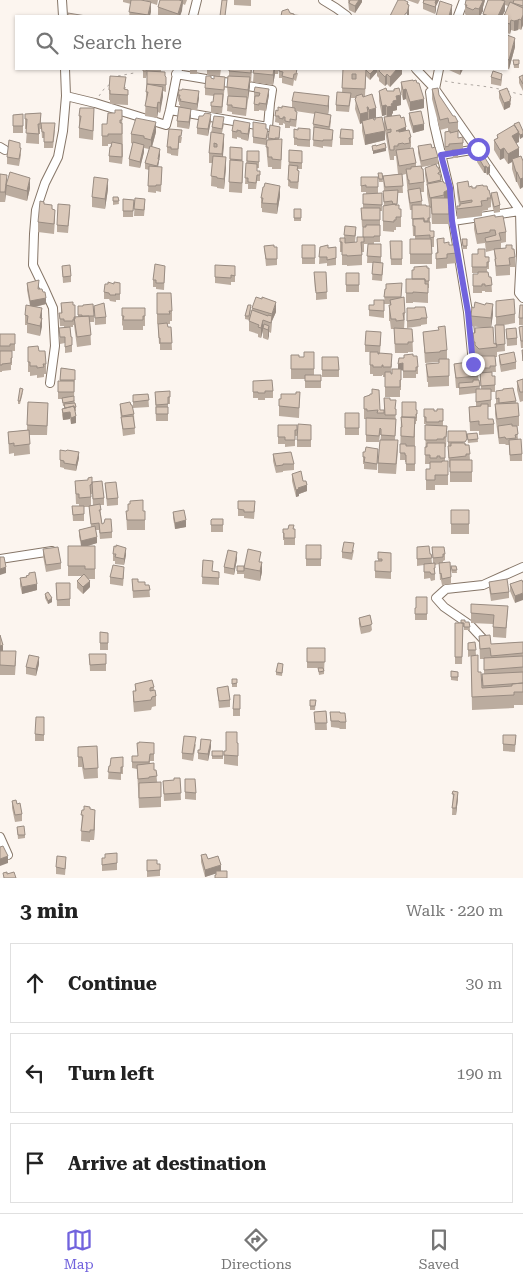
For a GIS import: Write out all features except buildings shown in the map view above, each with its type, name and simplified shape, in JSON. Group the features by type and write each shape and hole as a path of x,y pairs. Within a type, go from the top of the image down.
{"street":[{"path":"62,0 63,15"},
{"path":"193,15 197,0"},
{"path":"322,0 345,15"},
{"path":"458,15 464,0"},
{"path":"50,382 55,346 53,308 33,265 34,234 36,210 45,183 58,157 63,131 66,96 65,70"},
{"path":"417,70 435,89 522,213 519,294 523,298"},
{"path":"439,70 435,89 430,92 434,124 450,188 452,221 468,312 473,364"},
{"path":"66,96 166,125 177,71 272,90 268,127 170,110"},
{"path":"441,155 478,149"},
{"path":"452,221 522,213"},
{"path":"0,559 54,551"},
{"path":"483,639 470,625 444,607 436,598 446,589 482,585 523,567"},
{"path":"0,837 8,855"}],"path":[{"path":"118,76 134,72 135,70"},
{"path":"435,89 443,81 490,87 523,95"},
{"path":"95,103 104,89 111,83"}],"route":[{"path":"473,364 468,312 452,221 450,188 441,155 478,149"}]}
